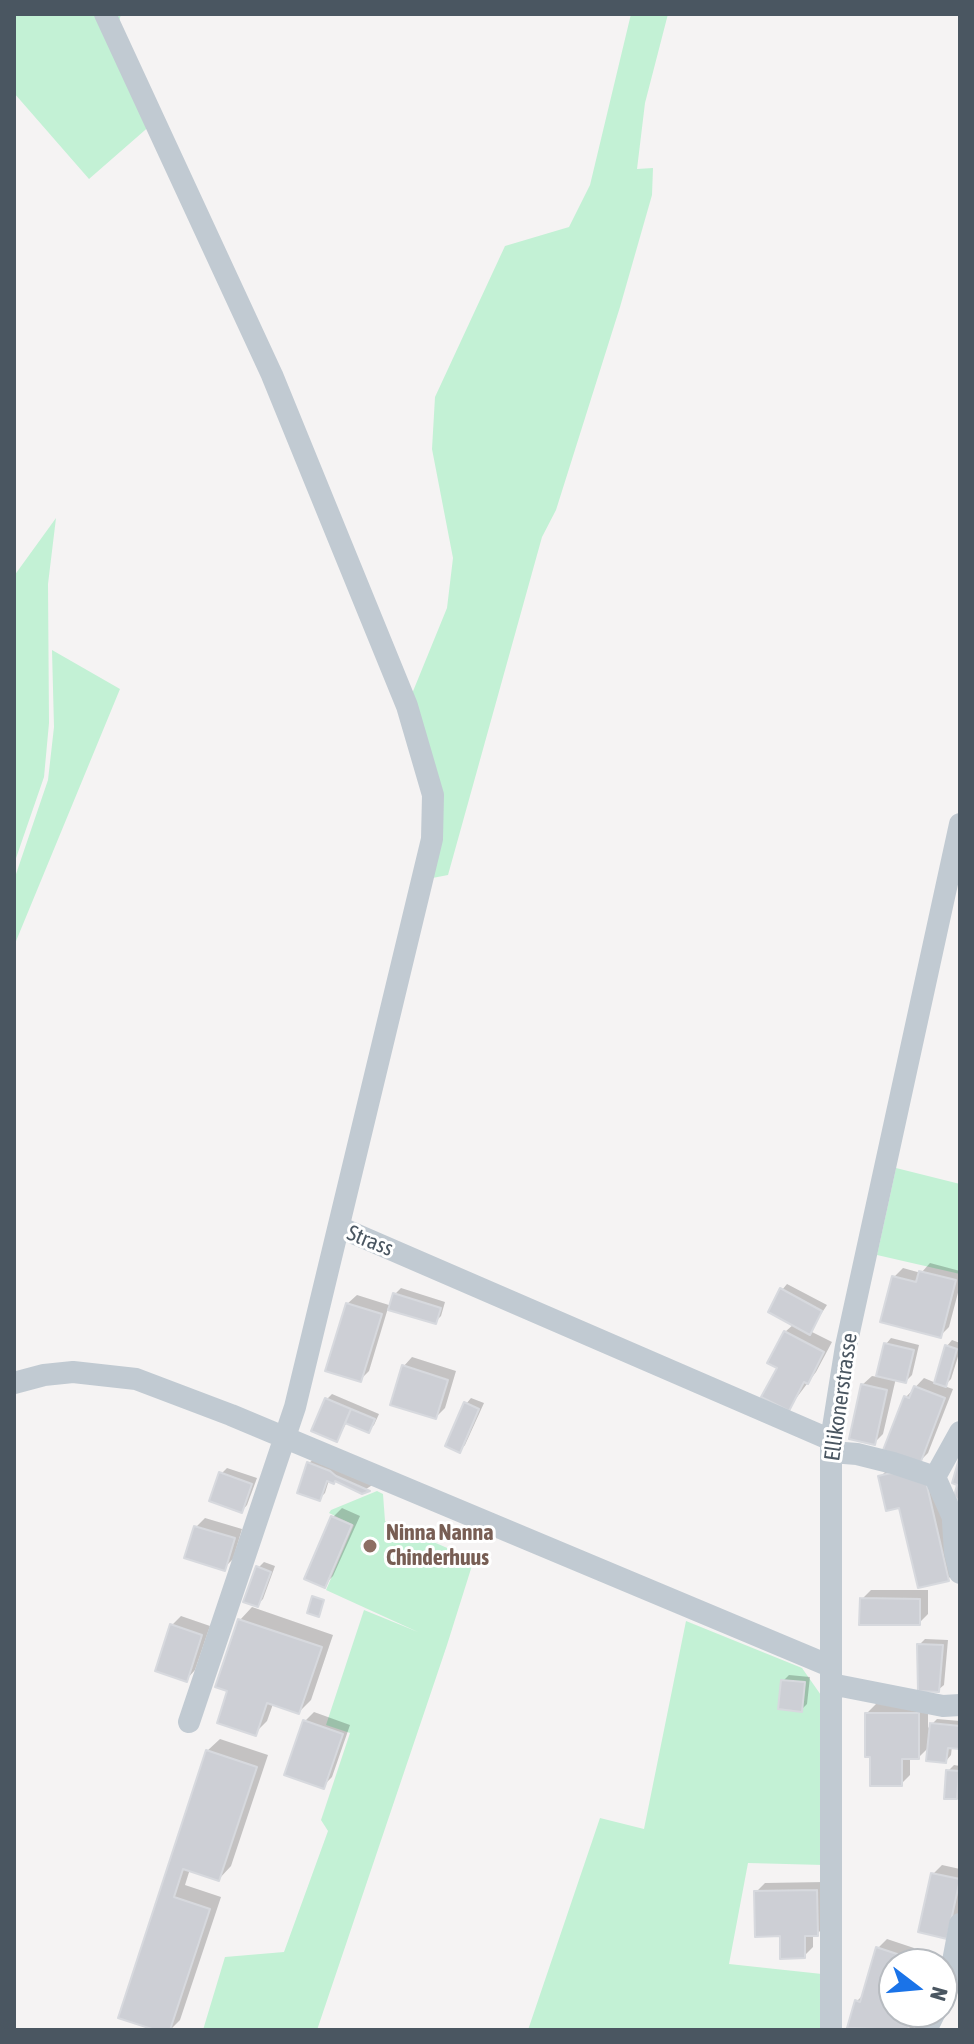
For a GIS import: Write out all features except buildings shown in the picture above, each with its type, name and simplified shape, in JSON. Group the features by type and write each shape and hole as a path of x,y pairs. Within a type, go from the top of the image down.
{"street":[{"path":"105,14 272,375 407,706 433,795 432,839 339,1227"},
{"name":"Ellikonerstrasse","path":"831,2030 831,1446 846,1346 957,849 960,824"},
{"name":"Strass","path":"189,1722 295,1407 339,1227 831,1446 935,1477"},
{"path":"14,1383 73,1372 136,1379 284,1437 831,1675 943,1706 960,1705"},
{"path":"960,1432 935,1477 956,1527 955,1552 960,1573"},
{"path":"955,1948 960,1924"}],"green space":[{"path":"14,14 121,14 114,41 152,124 89,179 14,93"},
{"path":"631,14 668,14 645,103 637,169 653,168 652,195 556,510 542,537 448,875 422,880 432,839 407,706 447,608 453,558 432,449 435,397 505,246 569,227 590,185"},
{"path":"56,518 48,584 49,723 44,777 14,864 14,576"},
{"path":"52,650 120,689 14,946 14,880 48,780 54,727"},
{"path":"896,1168 960,1184 960,1274 877,1255"},
{"path":"377,1491 383,1494 385,1521 468,1557 475,1556 447,1645 317,2030 203,2030 225,1957 284,1952 328,1831 321,1820 350,1733 326,1725 364,1610 418,1632 326,1590 354,1525 329,1513"},
{"path":"686,1621 802,1668 823,1698 824,1865 748,1863 729,1964 822,1974 824,2030 528,2030 600,1818 644,1829"}],"place":[{"name":"Ninna Nanna Chinderhuus","path":"370,1546"}]}
